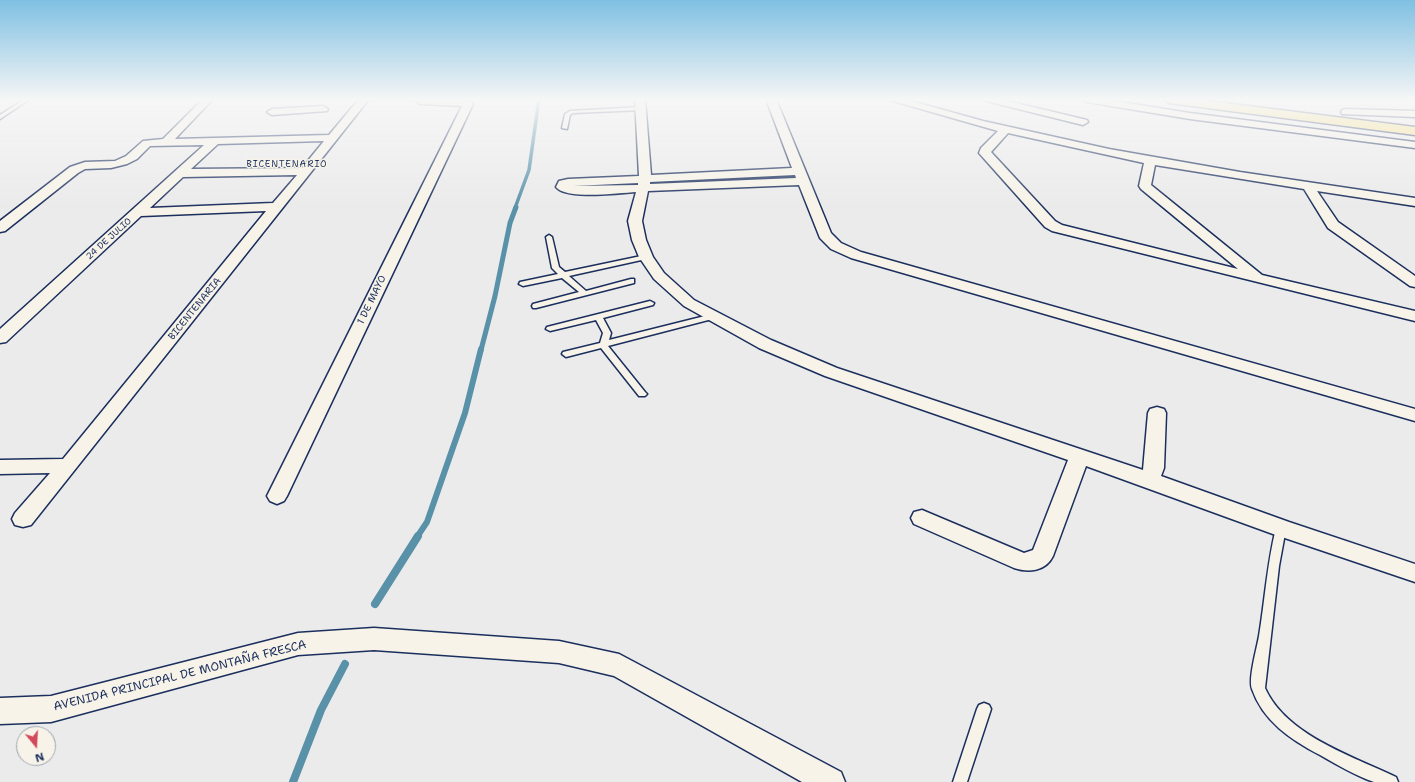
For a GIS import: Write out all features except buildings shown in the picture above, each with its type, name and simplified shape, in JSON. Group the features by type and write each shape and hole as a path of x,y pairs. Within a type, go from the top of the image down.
{"street":[{"path":"167,141 172,135"},
{"name":"1 DE MAYO","path":"277,496 453,135"},
{"path":"642,135 645,184 634,221 639,240 646,257 659,276 689,303 765,344 831,372 1150,480 1281,528 1415,574"},
{"path":"786,135 825,235 836,246 856,255 1415,415"},
{"path":"1000,135 985,150 985,154 1050,224 1057,228 1259,279 1415,316"},
{"path":"1027,135 1150,162 1415,202"},
{"path":"1060,142 1067,135"},
{"path":"1341,135 1415,145"},
{"path":"0,228 78,167 121,163 147,143 167,141 331,138"},
{"name":"BICENTENARIA","path":"24,519 277,207 331,138"},
{"name":"24 DE JULIO","path":"0,338 216,140"},
{"path":"1150,162 1145,186 1259,279"},
{"path":"180,173 306,171"},
{"path":"645,184 568,183 563,184 562,187 575,191 645,184 802,176"},
{"path":"1309,186 1314,198 1333,225 1415,283"},
{"path":"139,212 277,207"},
{"path":"1150,480 1154,468 1157,413"},
{"path":"922,518 1022,562 1035,561 1042,556 1079,457"},
{"path":"0,467 68,466"},
{"name":"AVENIDA PRINCIPAL DE MONTAÑA FRESCA","path":"0,711 51,709 298,644 374,639 559,652 620,666 831,782"}],"lane":[{"path":"548,237 556,268 584,293"},
{"path":"523,284 566,276 646,257"},
{"path":"536,306 631,281"},
{"path":"550,330 650,303"},
{"path":"566,354 712,316"},
{"path":"598,317 606,333 603,345"},
{"path":"603,345 642,394"},
{"path":"1281,528 1275,550 1266,636 1257,687 1268,710 1297,735 1391,782"},
{"path":"960,782 984,708"}],"waterway":[{"path":"515,208 529,170 534,135"},
{"path":"481,350 495,296 510,223 516,207"},
{"path":"417,537 427,522 465,413 481,349"},
{"path":"375,604 418,536"},
{"path":"293,782 321,710 345,664"}],"district":[{"name":"BICENTENARIO","path":"287,165"}]}
